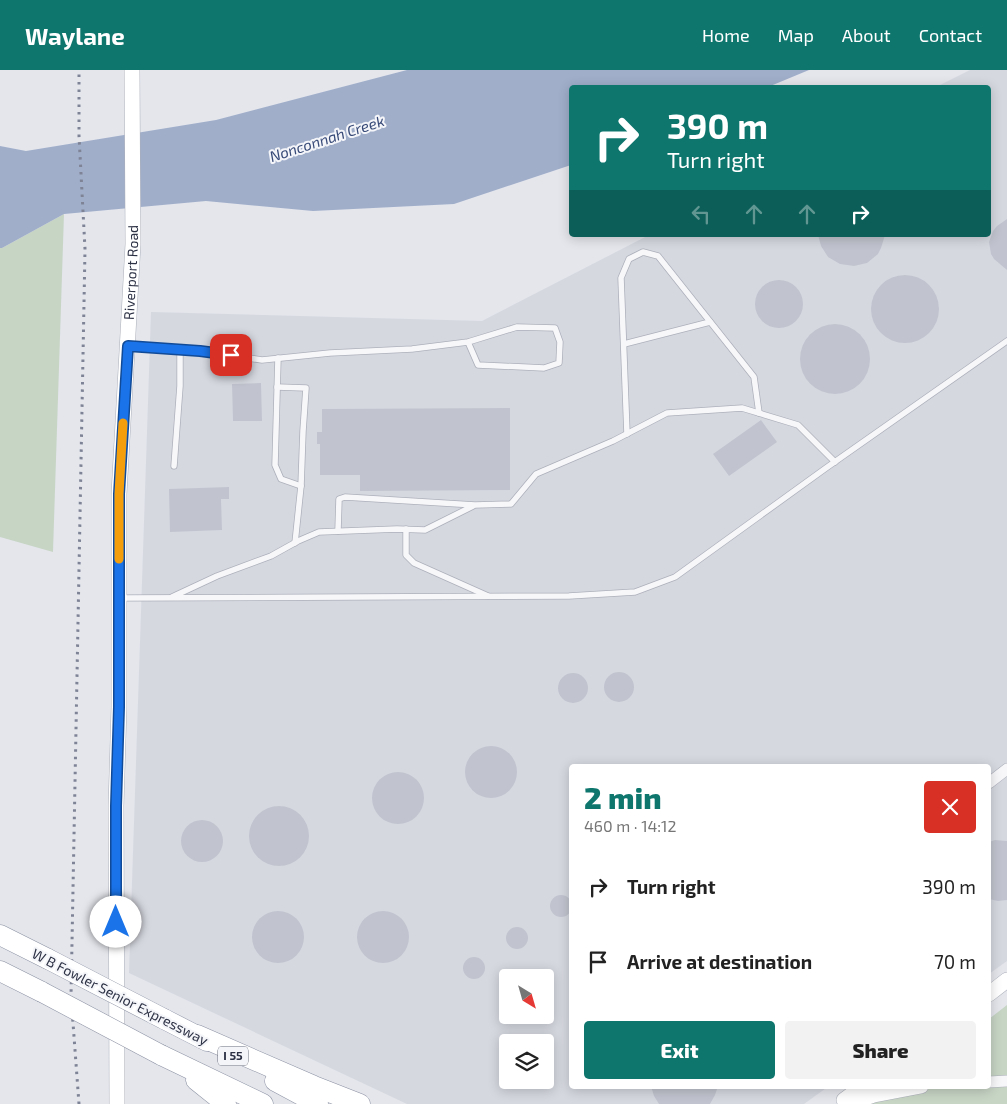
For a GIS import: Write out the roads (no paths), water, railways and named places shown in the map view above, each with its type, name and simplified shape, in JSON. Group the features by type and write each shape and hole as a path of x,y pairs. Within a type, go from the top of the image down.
{"highway":[{"name":"W B Fowler Senior Expressway","path":"0,936 197,1035 311,1095 360,1104"},
{"name":"I 55","path":"0,971 166,1057 264,1104"},
{"path":"166,1057 226,1104"}],"main road":[{"name":"Riverport Road","path":"117,1104 116,806 119,707 119,494 133,244 132,70"},
{"path":"991,992 1007,980"},
{"path":"839,1104 859,1089"},
{"path":"847,1104 874,1095 905,1089"}],"street":[{"path":"991,781 1007,769"},
{"path":"991,1082 1007,1081"}],"lane":[{"path":"627,434 621,278 629,259 644,252 658,256 754,377 759,413"},
{"path":"624,344 710,322"},
{"path":"128,346 200,351 262,360 330,353 412,349 468,342 517,327 555,328 560,342 560,363 544,368 478,365 468,342"},
{"path":"119,598 569,596 635,592 675,577 1007,341"},
{"path":"174,466 180,386 180,350"},
{"path":"278,358 275,465 281,480 302,486"},
{"path":"277,387 306,388 302,486 295,542"},
{"path":"338,532 339,499 345,497 475,505 511,504 536,474 627,434 667,412 742,408 759,413 798,425 835,462"},
{"path":"169,598 217,576 271,556 295,542 319,532 425,530 475,505"},
{"path":"406,529 406,555 414,563 490,596"}],"water":[{"name":"Nonconnah Creek","path":"407,70 809,70 773,85 569,85 569,166 454,204 313,211 206,201 64,214 0,248 0,146 26,151 216,120"}],"railway":[{"path":"79,70 79,136 85,249 71,996 79,1104"}]}
